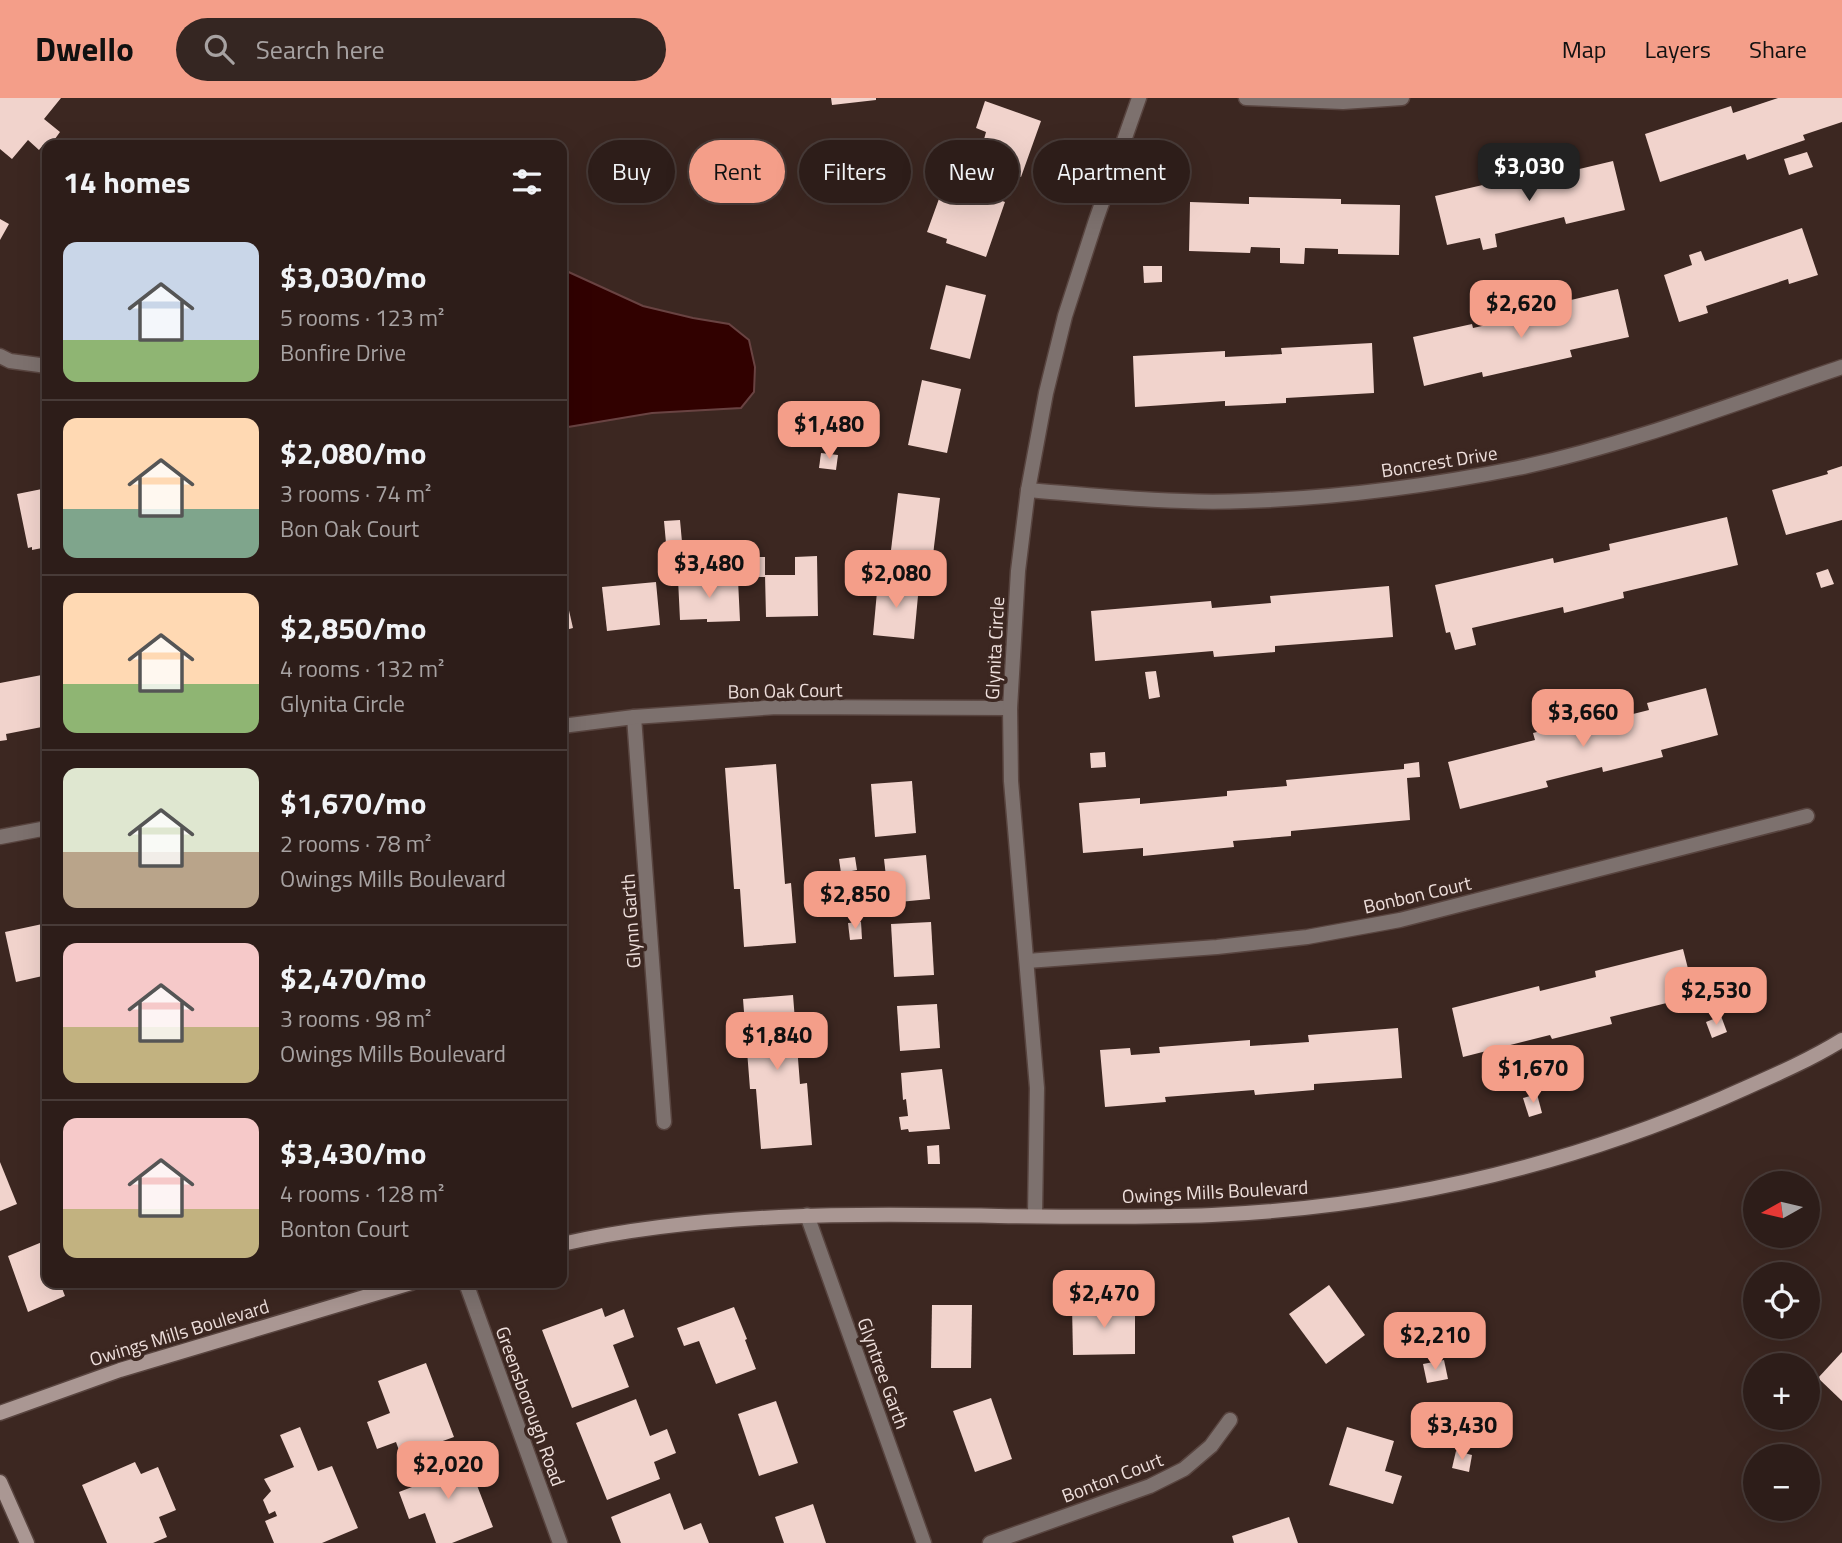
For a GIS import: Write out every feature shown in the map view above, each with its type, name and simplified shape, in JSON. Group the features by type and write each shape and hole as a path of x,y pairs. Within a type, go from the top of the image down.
{"main road":[{"name":"Owings Mills Boulevard","path":"567,1243 707,1220 807,1215 1211,1215 1297,1209 1405,1195 1579,1153 1674,1119 1760,1082 1842,1040"},
{"name":"Owings Mills Boulevard","path":"0,1413 120,1370 394,1288"},
{"path":"0,1482 27,1543"}],"street":[{"name":"Glynita Circle","path":"1035,1215 1037,1088 1015,854 1011,781 1010,708 1018,571 1028,490 1046,393 1065,316 1139,98"},
{"path":"1246,98 1343,102 1402,98"},
{"path":"0,356 10,361 42,365"},
{"name":"Boncrest Drive","path":"1028,490 1150,500 1245,501 1425,485 1521,467 1628,439 1842,367"},
{"name":"Bon Oak Court","path":"567,725 634,717 777,707 1010,708"},
{"name":"Glynn Garth","path":"634,717 664,1122"},
{"name":"Bonbon Court","path":"1027,961 1307,937 1400,920 1807,816"},
{"path":"0,837 42,829"},
{"name":"Glyntree Garth","path":"807,1215 924,1543"},
{"name":"Greensborough Road","path":"468,1288 559,1543"},
{"name":"Bonton Court","path":"990,1543 1184,1469 1211,1446 1230,1420"}],"shaded area":[{"path":"567,271 643,306 729,324 749,340 755,367 754,392 741,408 652,413 567,427"}],"building":[{"path":"0,98 61,98 44,119 60,132 54,140 42,140 39,150 28,140 12,159 0,149"},
{"path":"831,98 876,98 876,100 832,105"},
{"path":"1778,98 1842,98 1842,122 1803,135 1805,140 1747,160 1745,154 1660,182 1645,134 1731,106 1733,113"},
{"path":"985,101 1041,121 1021,177 1019,140 984,140 986,132 976,128"},
{"path":"1807,152 1813,167 1789,175 1784,159"},
{"path":"1613,161 1625,210 1566,224 1564,217 1495,234 1497,247 1483,250 1480,238 1447,245 1435,196 1552,169 1554,175"},
{"path":"1249,197 1341,199 1341,204 1400,205 1399,255 1338,254 1338,249 1305,248 1304,264 1280,263 1280,248 1251,247 1250,253 1189,251 1190,202 1249,204"},
{"path":"937,203 1005,203 986,257 946,243 947,239 927,232"},
{"path":"0,219 9,224 0,240"},
{"path":"1802,228 1818,275 1789,284 1788,279 1706,306 1708,313 1679,322 1664,275 1692,265 1689,255 1701,251 1705,261"},
{"path":"1143,266 1162,266 1162,282 1144,283"},
{"path":"946,285 986,295 970,359 930,349"},
{"path":"1618,289 1629,337 1570,350 1572,357 1483,377 1482,372 1424,386 1413,337 1472,324 1473,328 1559,309 1558,303"},
{"path":"1372,343 1374,393 1286,398 1286,403 1225,406 1225,401 1135,407 1133,356 1225,351 1225,357 1282,354 1281,348"},
{"path":"922,380 961,389 947,453 908,445"},
{"path":"821,453 838,455 836,470 819,468"},
{"path":"1842,466 1842,520 1786,535 1772,490 1828,474 1827,471"},
{"path":"42,489 42,548 28,548 17,494"},
{"path":"898,493 940,498 932,563 890,558"},
{"path":"1727,517 1738,565 1623,592 1624,598 1564,613 1563,607 1472,628 1476,645 1455,650 1450,632 1446,633 1435,585 1553,558 1554,563 1610,550 1609,544"},
{"path":"680,520 682,542 666,543 664,521"},
{"path":"817,556 818,616 766,617 765,575 795,575 795,557"},
{"path":"753,557 765,557 765,577 753,577"},
{"path":"1828,569 1834,584 1821,588 1816,573"},
{"path":"706,578 706,581 738,580 740,621 680,620 678,579"},
{"path":"878,581 919,585 914,639 873,635"},
{"path":"656,582 660,625 607,631 602,587"},
{"path":"1389,586 1393,637 1275,646 1275,652 1214,657 1213,651 1095,661 1091,611 1211,601 1212,608 1271,603 1270,596"},
{"path":"567,602 573,628 567,630"},
{"path":"1156,671 1160,697 1149,699 1145,672"},
{"path":"42,675 42,727 6,734 7,740 0,741 0,683"},
{"path":"1706,688 1718,735 1661,750 1663,757 1603,772 1602,767 1546,781 1548,787 1460,809 1448,762 1535,740 1533,733 1592,718 1593,724 1649,710 1647,703"},
{"path":"1105,752 1106,767 1091,768 1090,753"},
{"path":"1419,762 1420,777 1407,778 1410,820 1291,831 1291,836 1233,841 1234,847 1143,856 1143,848 1083,853 1079,803 1140,798 1140,804 1227,796 1227,791 1287,786 1286,780 1404,769 1404,764"},
{"path":"776,764 785,884 791,883 796,943 744,947 740,889 734,889 725,768"},
{"path":"912,781 916,833 875,837 871,784"},
{"path":"926,855 930,899 889,903 884,859"},
{"path":"855,857 857,870 841,873 839,859"},
{"path":"861,922 862,939 850,940 848,923"},
{"path":"931,922 934,975 894,977 891,924"},
{"path":"42,924 42,976 16,982 5,932"},
{"path":"1683,949 1695,996 1610,1017 1612,1024 1552,1039 1550,1035 1463,1057 1452,1008 1539,986 1540,991 1596,977 1595,971"},
{"path":"793,995 800,1084 807,1083 812,1145 761,1149 756,1089 750,1089 743,999"},
{"path":"937,1004 940,1048 900,1051 897,1006"},
{"path":"1721,1016 1727,1032 1712,1038 1706,1022"},
{"path":"1398,1028 1402,1078 1314,1084 1314,1090 1255,1095 1254,1090 1165,1097 1166,1102 1105,1107 1100,1050 1130,1048 1131,1055 1160,1053 1159,1047 1250,1040 1250,1046 1309,1042 1308,1035"},
{"path":"942,1069 950,1129 909,1132 908,1129 901,1130 899,1117 908,1116 906,1099 903,1100 901,1073"},
{"path":"1537,1094 1542,1113 1529,1117 1523,1098"},
{"path":"939,1145 940,1164 928,1164 927,1146"},
{"path":"0,1162 17,1204 0,1211"},
{"path":"42,1242 42,1288 62,1288 65,1296 28,1312 8,1256"},
{"path":"1329,1285 1365,1335 1326,1364 1289,1314"},
{"path":"932,1305 972,1305 971,1368 931,1368"},
{"path":"1135,1305 1135,1354 1073,1355 1072,1306"},
{"path":"734,1307 756,1369 716,1384 699,1341 684,1346 677,1328"},
{"path":"602,1308 605,1317 624,1309 634,1337 613,1345 629,1387 572,1408 542,1330"},
{"path":"1842,1352 1842,1401 1820,1380 1820,1376"},
{"path":"1444,1360 1448,1379 1427,1383 1423,1364"},
{"path":"426,1363 454,1437 401,1456 396,1442 377,1449 367,1422 390,1413 378,1381"},
{"path":"991,1398 1012,1459 975,1472 953,1411"},
{"path":"636,1399 650,1436 667,1429 676,1453 654,1462 660,1479 607,1500 576,1423"},
{"path":"776,1401 798,1463 759,1476 738,1414"},
{"path":"300,1427 318,1471 332,1466 358,1528 322,1543 274,1543 265,1521 277,1516 275,1511 269,1514 263,1500 271,1491 264,1479 294,1467 280,1435"},
{"path":"1347,1427 1394,1441 1385,1471 1402,1476 1393,1504 1329,1485"},
{"path":"1456,1451 1472,1455 1469,1472 1452,1468"},
{"path":"465,1454 493,1527 452,1543 436,1543 425,1513 409,1519 399,1492 412,1487 408,1476"},
{"path":"135,1462 141,1474 158,1467 176,1510 159,1517 167,1537 153,1543 107,1543 82,1485"},
{"path":"670,1493 684,1530 701,1523 709,1543 621,1543 611,1517"},
{"path":"813,1504 826,1543 784,1543 775,1517"},
{"path":"1289,1517 1298,1543 1234,1543 1232,1536"}]}
